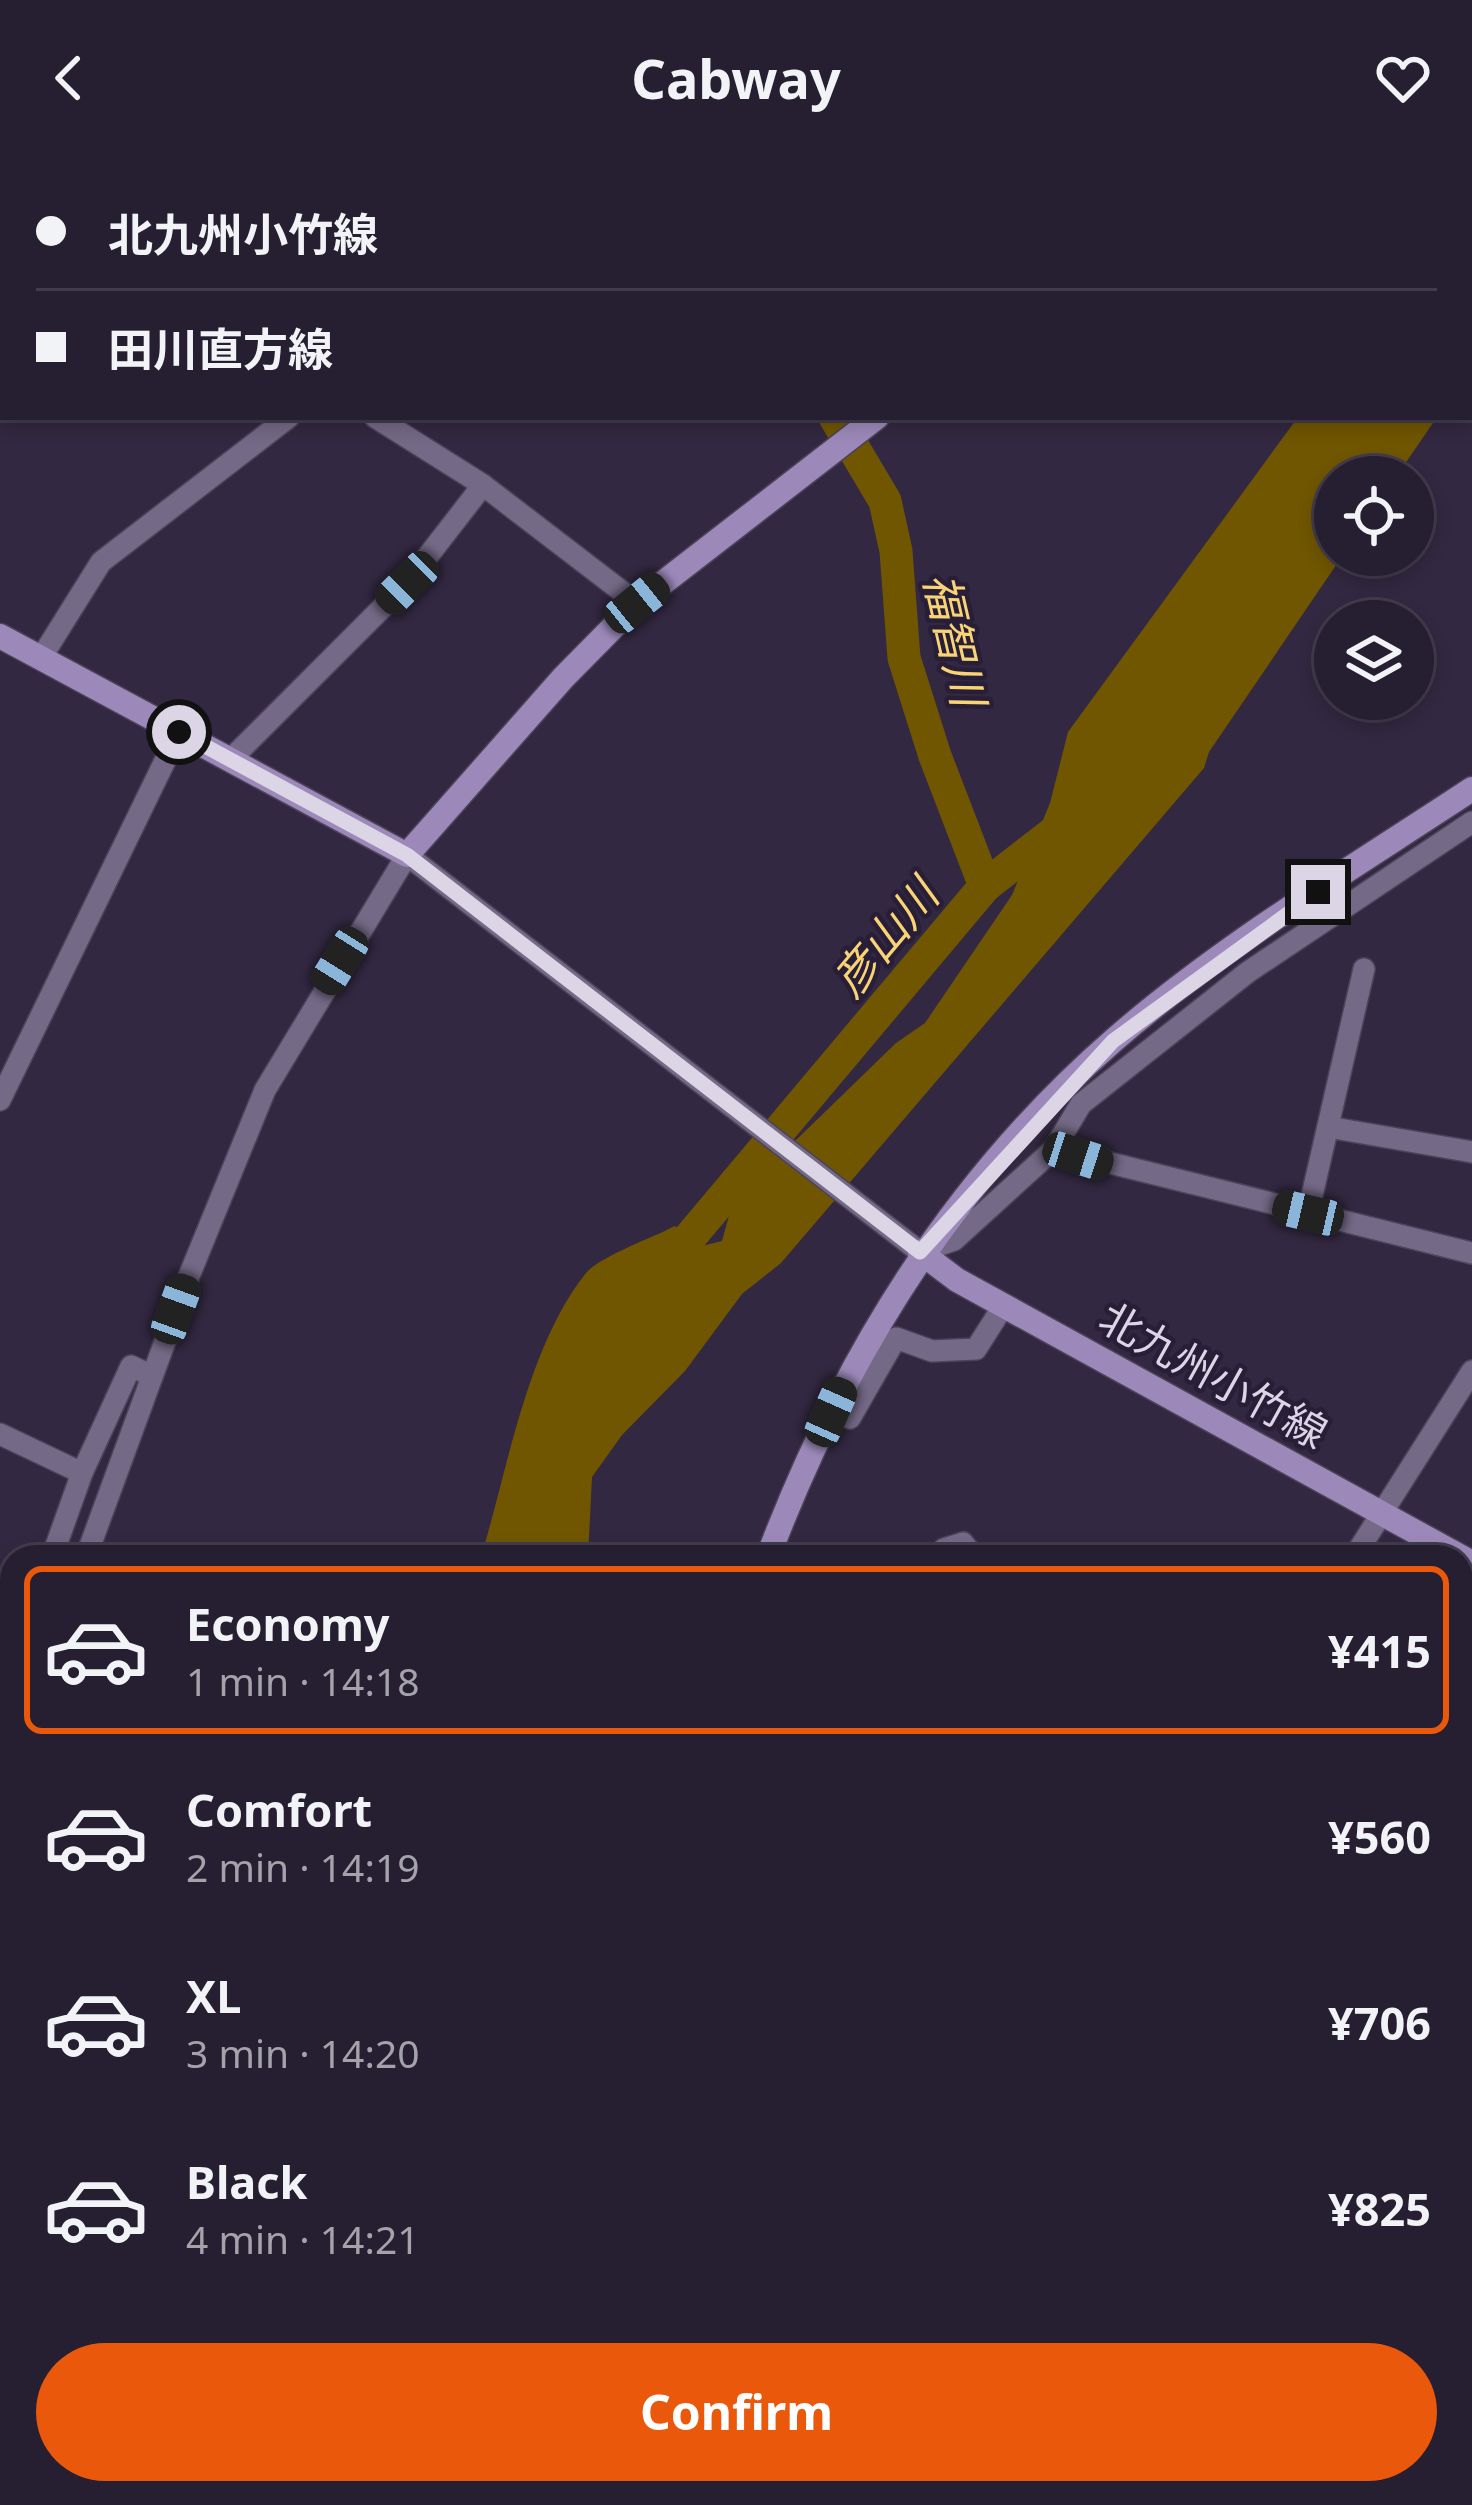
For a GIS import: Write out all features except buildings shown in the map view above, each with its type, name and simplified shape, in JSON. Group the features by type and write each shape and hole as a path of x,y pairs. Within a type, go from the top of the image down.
{"main road":[{"path":"0,636 417,862 562,678 637,603 873,420"},
{"path":"773,1545 848,1372 910,1246 1113,1041 1241,943 1472,789"},
{"name":"北九州小竹線","path":"910,1246 956,1280 1441,1545"}],"street":[{"path":"41,658 101,562 285,420"},
{"path":"379,420 483,485 637,603"},
{"path":"232,759 407,583 483,485"},
{"path":"0,1100 179,732"},
{"path":"90,1545 265,1090 417,862 910,1246 954,1240 1054,1149 1081,1104 1248,972 1471,824"},
{"path":"1308,1213 1364,969"},
{"path":"1328,1127 1472,1152"},
{"path":"1054,1149 1472,1253"},
{"path":"831,1412 850,1418 896,1338 932,1351 976,1349 1004,1305"},
{"path":"56,1545 82,1473 131,1366 152,1376"},
{"path":"1361,1545 1472,1371"},
{"path":"0,1434 82,1473"}],"shaded area":[{"path":"1296,420 1435,420 1410,456 1314,456 1314,576 1329,576 1209,752 1204,768 781,1263 742,1294 685,1371 622,1435 592,1477 589,1545 484,1545 534,1372 548,1336 586,1273 614,1254 675,1226 698,1247 722,1241 733,1201 896,1043 925,1023 1012,895 1050,803 1068,732"}],"waterway":[{"name":"福智川","path":"837,420 885,501 896,551 904,658 985,886"},
{"name":"彦山川","path":"659,1274 985,886 1065,824"}],"route":[{"path":"179,732 407,855 920,1252 1113,1041 1241,943 1318,892"}]}
